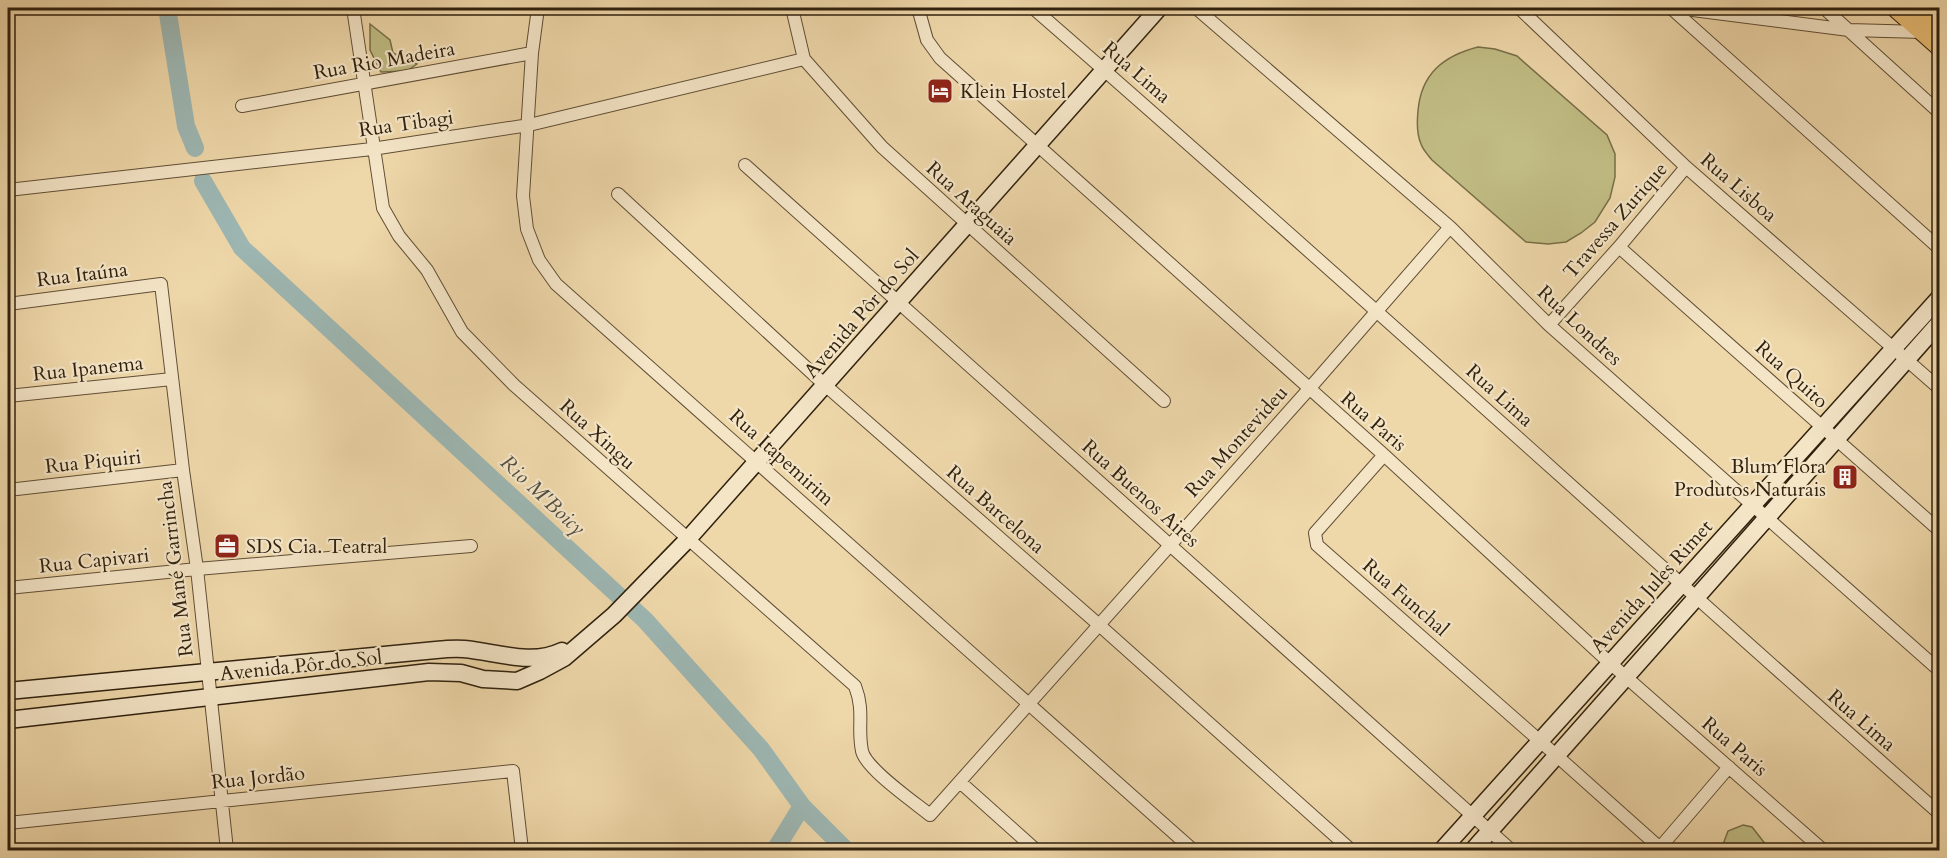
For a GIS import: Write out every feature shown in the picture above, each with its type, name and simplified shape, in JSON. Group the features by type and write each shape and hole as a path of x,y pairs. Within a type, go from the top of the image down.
{"main road":[{"path":"1897,8 1932,27"},
{"path":"1922,8 1940,46"}],"street":[{"name":"Rua Xingu","path":"353,8 379,195 386,214 399,236 427,270 462,332 514,385 855,686 861,701 862,752 868,765 930,815"},
{"name":"Rua Itapemirim","path":"538,8 532,53 523,196 528,229 539,260 556,284 1193,850"},
{"name":"Rua Araguaia","path":"792,8 804,58 882,147 1164,401"},
{"name":"Rua Paris","path":"918,8 927,40 940,58 1384,455 1610,663 1823,850"},
{"name":"Rua Lima","path":"1033,8 1376,310 1680,585 1940,814"},
{"name":"Avenida Pôr do Sol","path":"8,720 429,672 461,673 483,679 517,681 564,658 614,615 688,539 1160,8"},
{"name":"Rua Londres","path":"1196,8 1450,227 1549,325 1940,671"},
{"name":"Rua Lisboa","path":"1519,8 1686,167 1940,389"},
{"path":"1671,8 1940,249"},
{"path":"1677,8 1849,30 1932,27"},
{"path":"1824,8 1940,113"},
{"name":"Rua Rio Madeira","path":"242,106 532,53"},
{"name":"Rua Tibagi","path":"8,190 372,149 529,124 804,58"},
{"name":"Rua Buenos Aires","path":"745,165 1510,850"},
{"name":"Travessa Zurique","path":"1549,325 1686,167"},
{"name":"Rua Barcelona","path":"618,194 825,385 1351,850"},
{"name":"Rua Montevideu","path":"930,815 1169,544 1309,390 1450,227"},
{"name":"Rua Quito","path":"1619,247 1940,531"},
{"name":"Rua Itaúna","path":"8,300 161,284"},
{"name":"Rua Mané Garrincha","path":"161,284 197,569 226,850"},
{"name":"Avenida Jules Rimet","path":"1443,850 1940,297"},
{"name":"Avenida Jules Rimet","path":"1473,850 1940,322"},
{"name":"Rua Ipanema","path":"8,396 172,379"},
{"name":"Rua Funchal","path":"1384,455 1315,534 1317,545 1557,756 1658,849"},
{"name":"Rua Piquiri","path":"8,490 183,470"},
{"name":"Rua Capivari","path":"8,588 197,569 471,546"},
{"name":"Avenida Pôr do Sol","path":"8,691 398,653 464,649 539,658 555,654 587,639"},
{"path":"461,673 461,656 464,649"},
{"path":"510,656 517,668 517,681"},
{"path":"1658,849 1729,767"},
{"name":"Rua Jordão","path":"8,823 513,771 522,850"},
{"path":"960,782 1036,850"}],"shaded area":[{"path":"370,24 390,40 393,53 417,64 407,71 381,72 370,50"},
{"path":"1478,47 1495,49 1517,56 1607,135 1615,154 1615,177 1610,198 1595,222 1566,242 1548,244 1526,242 1432,160 1422,146 1418,132 1418,111 1420,98 1429,77 1444,61"},
{"path":"1743,825 1752,827 1770,850 1721,850 1728,831"}],"waterway":[{"name":"Rio M'Boicy","path":"167,8 186,126 195,148"},
{"name":"Rio M'Boicy","path":"203,181 242,248 645,620 761,749 802,806 846,850"},
{"path":"775,850 802,806"}],"place":[{"name":"Klein Hostel","path":"940,91"},
{"name":"Blum Flora Produtos Naturais","path":"1845,477"},
{"name":"SDS Cia. Teatral","path":"227,546"}]}
